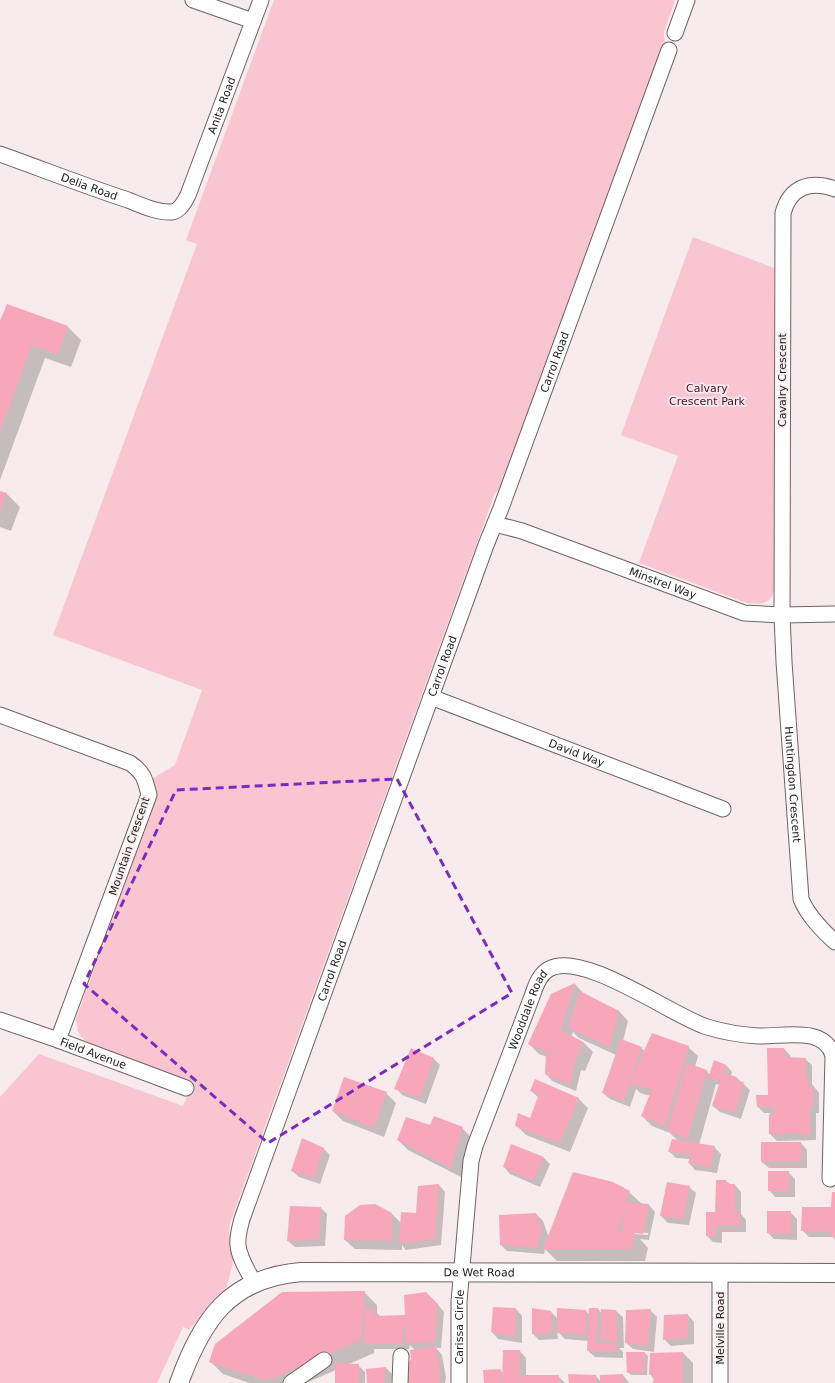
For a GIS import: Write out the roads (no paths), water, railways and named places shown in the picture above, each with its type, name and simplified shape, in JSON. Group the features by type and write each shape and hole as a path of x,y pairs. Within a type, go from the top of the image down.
{"street":[{"path":"192,0 253,22"},
{"name":"Anita Road","path":"179,208 188,195 260,0"},
{"path":"675,33 686,0"},
{"name":"Carrol Road","path":"254,1283 241,1256 238,1245 242,1219 486,545 669,50"},
{"name":"Delia Road","path":"0,154 109,194 158,210 174,212 179,208"},
{"name":"Cavalry Crescent","path":"782,615 783,213 785,204 799,188 821,186 835,189"},
{"name":"Minstrel Way","path":"495,524 522,531 744,613 782,615 835,614"},
{"name":"Huntingdon Crescent","path":"782,615 801,899 804,906 813,918 835,942"},
{"name":"David Way","path":"431,697 723,809"},
{"name":"Mountain Crescent","path":"0,715 130,763 140,770 144,777 149,795 58,1040"},
{"name":"Wooddale Road","path":"461,1272 469,1174 475,1146 530,999 539,979 548,969 558,965 569,965 585,969 634,989 704,1026 726,1032 758,1036 802,1035 812,1036 824,1040 831,1049 833,1071 830,1179"},
{"name":"Field Avenue","path":"0,1020 186,1088"},
{"name":"Carissa Circle","path":"459,1383 459,1302 461,1272"},
{"name":"Melville Road","path":"720,1272 720,1383"},
{"name":"De Wet Road","path":"179,1383 187,1360 204,1328 215,1313 228,1300 254,1283 283,1273 835,1272"},
{"path":"400,1383 401,1356"},
{"path":"291,1383 324,1360"}],"park label":[{"name":"Calvary Crescent Park","path":"707,394"}]}
